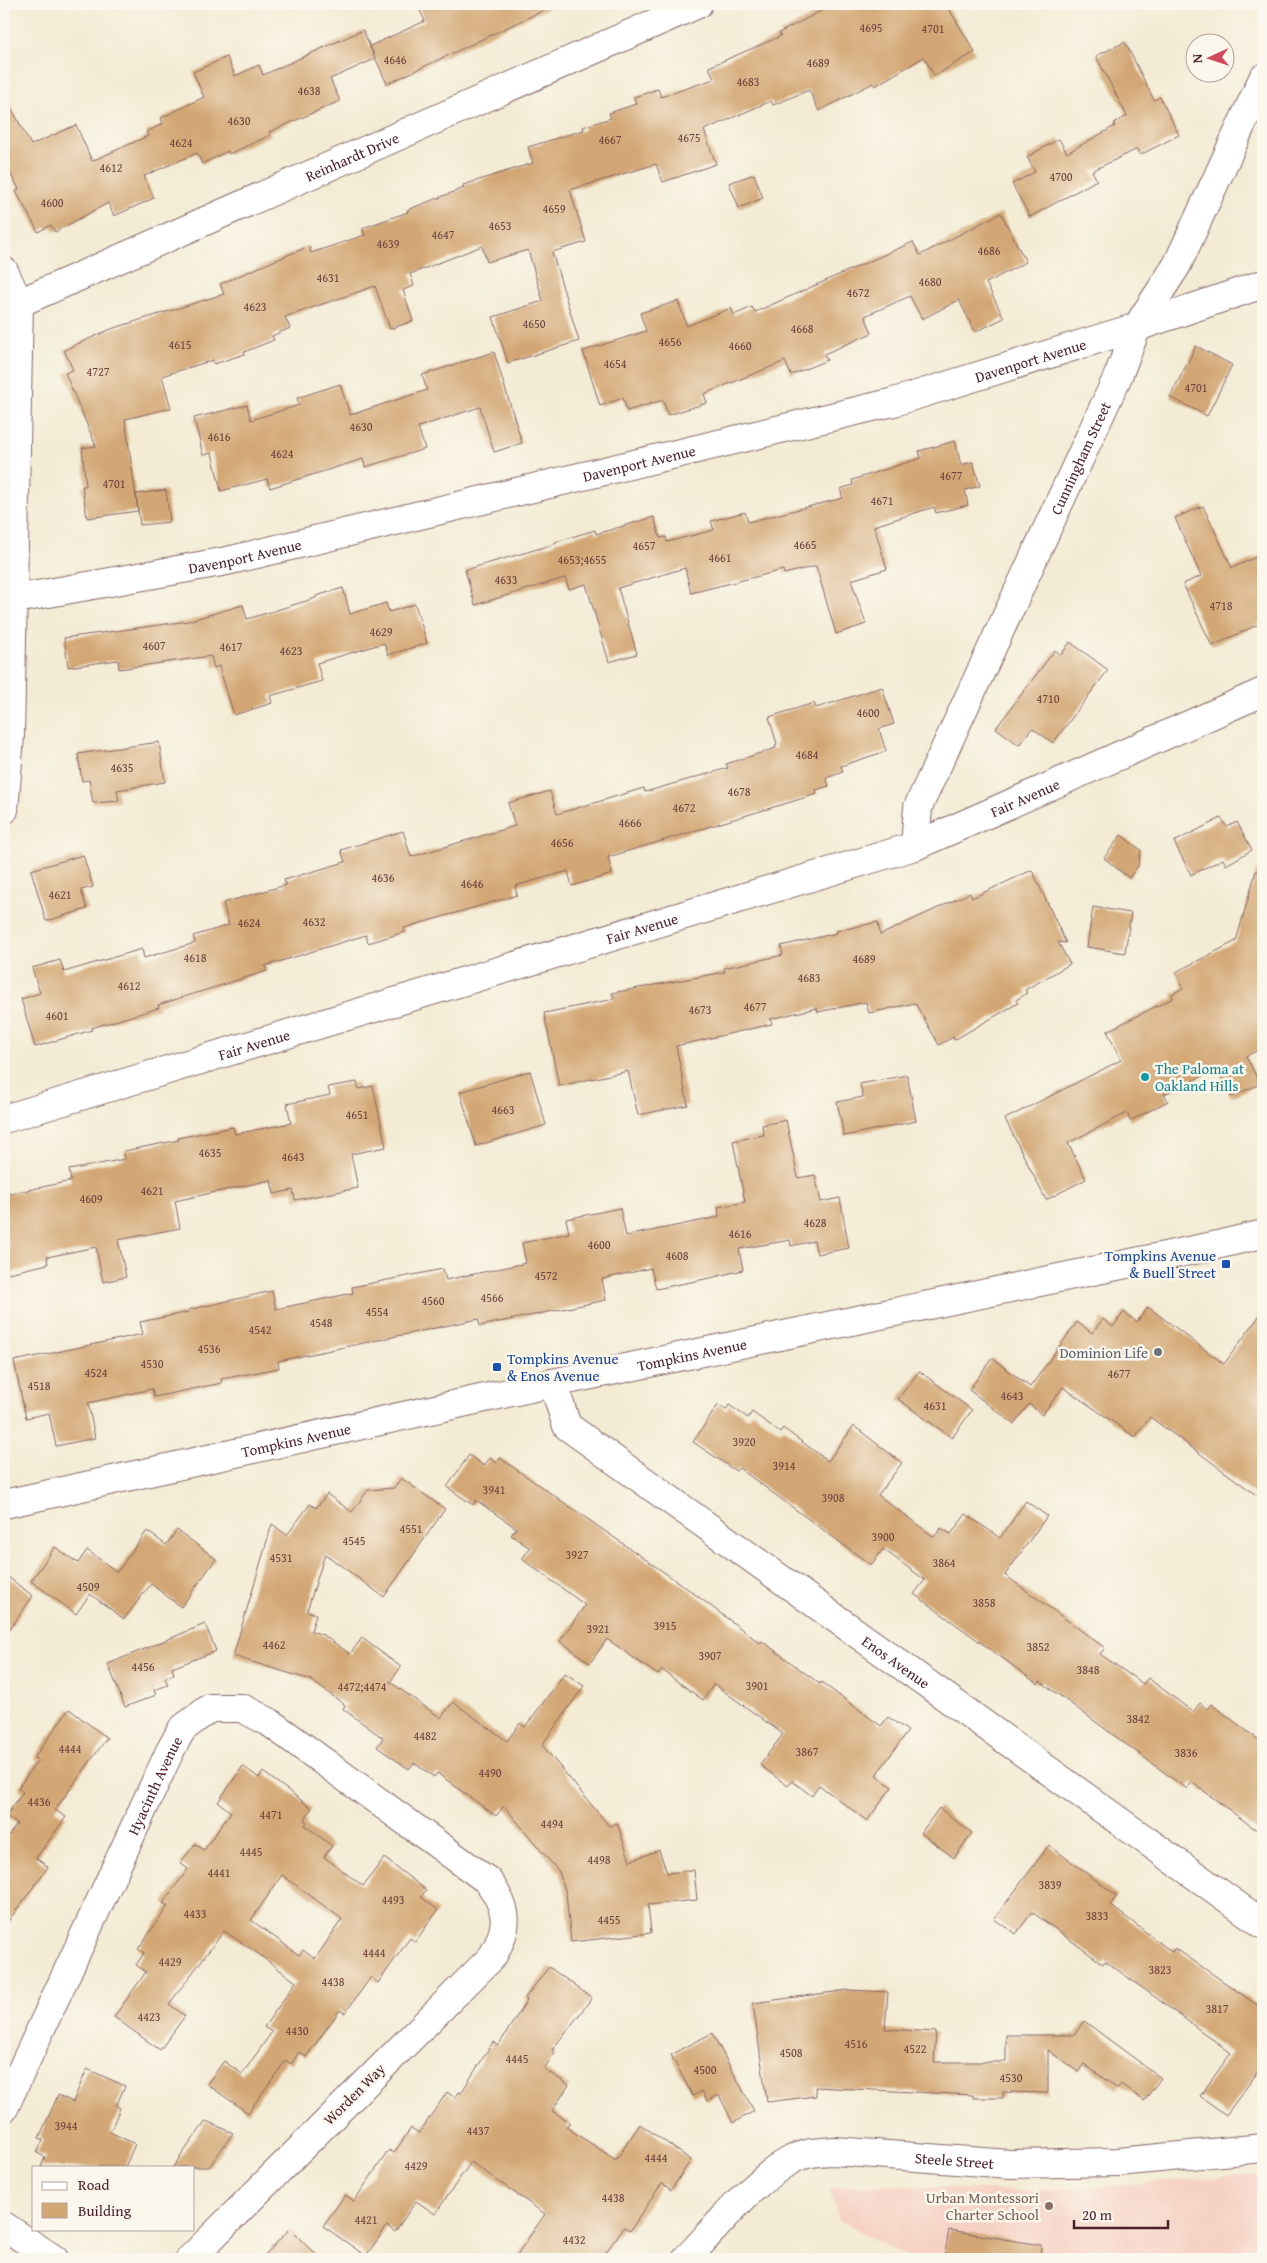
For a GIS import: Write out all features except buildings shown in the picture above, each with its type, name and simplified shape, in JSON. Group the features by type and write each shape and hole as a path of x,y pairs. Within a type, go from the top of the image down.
{"street":[{"name":"Reinhardt Drive","path":"12,301 698,4"},
{"name":"Cunningham Street","path":"915,846 918,807 1118,376 1137,328 1177,265 1263,78"},
{"path":"4,271 12,301 8,600 10,736 4,810"},
{"name":"Davenport Avenue","path":"8,600 227,561 884,405 1137,328 1263,284"},
{"name":"Fair Avenue","path":"4,1119 915,846 1263,692"},
{"name":"Tompkins Avenue","path":"4,1504 553,1383 1263,1234"},
{"name":"Enos Avenue","path":"553,1383 567,1426 1263,1924"},
{"name":"Hyacinth Avenue","path":"4,2108 170,1751 182,1729 210,1708 242,1708 269,1722 488,1881 500,1898 506,1921"},
{"name":"Worden Way","path":"190,2259 492,1956 501,1940 506,1921"},
{"name":"Steele Street","path":"686,2259 768,2177 793,2158 813,2152 834,2151 1010,2164 1118,2162 1263,2148"},
{"path":"4,2226 54,2259"}],"shaded area":[{"name":"Urban Montessori Charter School","path":"1263,2174 1263,2259 910,2259 839,2220 830,2188 883,2185 1034,2192"}],"place":[{"name":"The Paloma at Oakland Hills","path":"1145,1077"},
{"name":"Tompkins Avenue & Buell Street","path":"1226,1264"},
{"name":"Dominion Life","path":"1158,1352"},
{"name":"Tompkins Avenue & Enos Avenue","path":"497,1367"},
{"name":"Urban Montessori Charter School","path":"1049,2206"}]}
